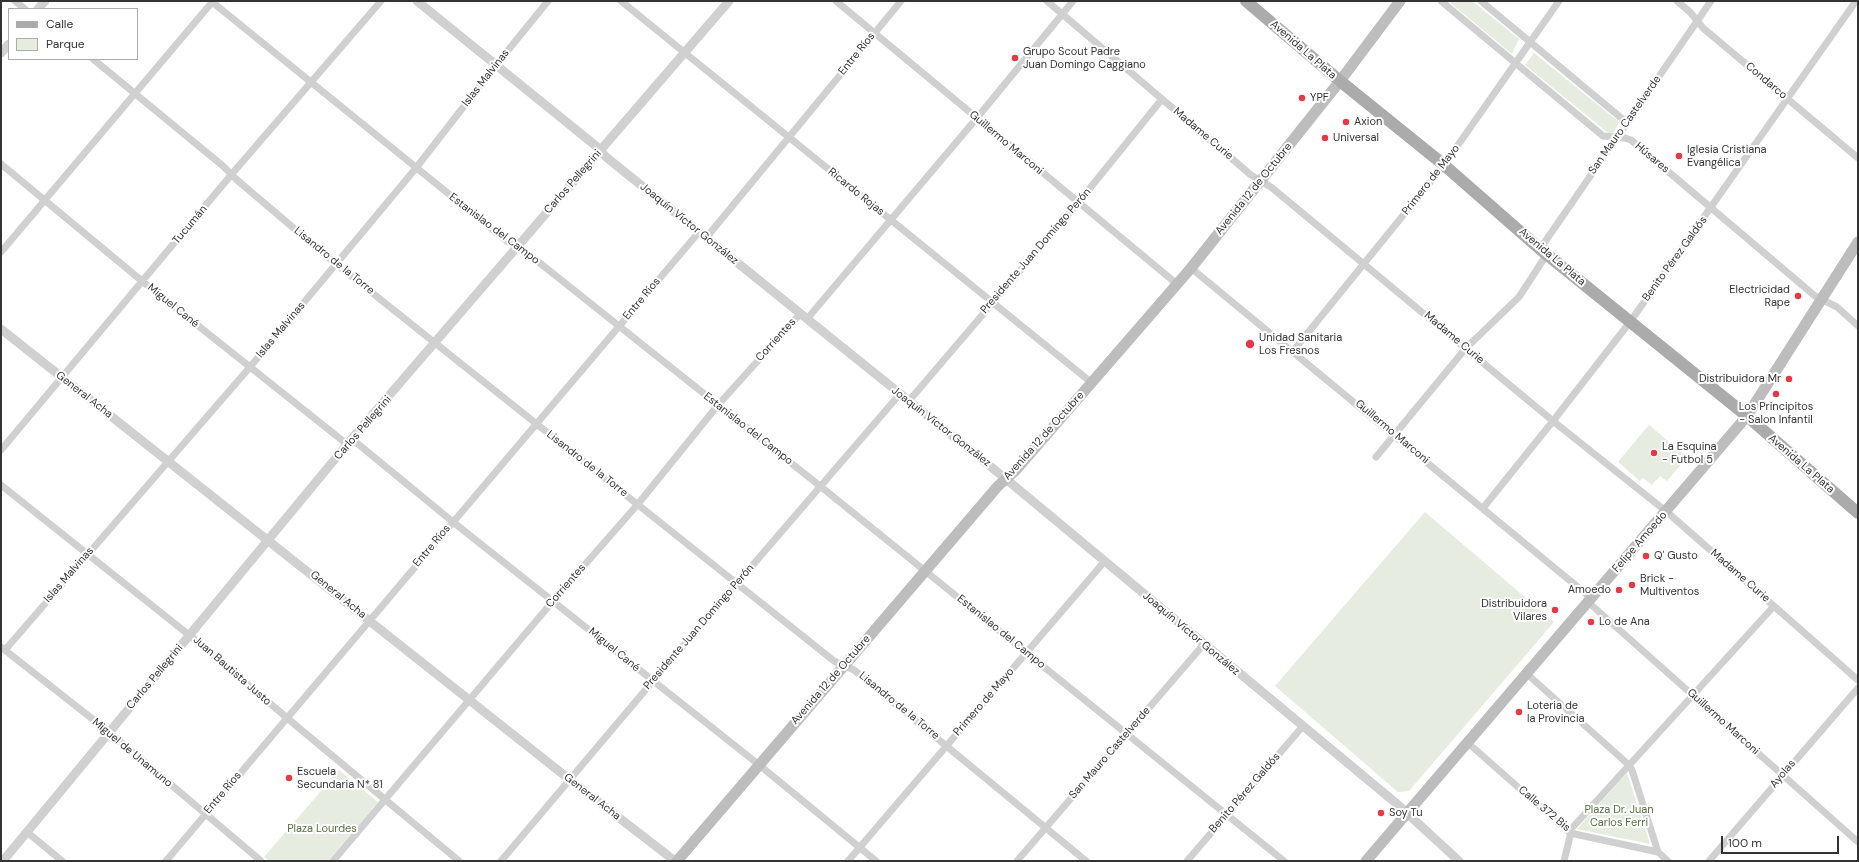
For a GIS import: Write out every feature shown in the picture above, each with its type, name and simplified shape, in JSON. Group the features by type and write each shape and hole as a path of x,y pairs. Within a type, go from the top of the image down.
{"main road":[{"name":"Avenida La Plata","path":"1246,1 1340,81 1444,165 1543,251 1747,416 1857,509"},
{"name":"Avenida 12 de Octubre","path":"676,861 843,665 1006,479 1015,471 1191,268 1340,81 1400,1"},
{"name":"Felipe Amoedo","path":"1366,861 1667,512 1747,416 1858,242"}],"street":[{"path":"15,1 24,8"},
{"path":"1,252 212,1"},
{"name":"Estanislao del Campo","path":"212,1 310,83 516,248 526,252 618,327 820,486 1284,861"},
{"name":"Tucumán","path":"1,450 231,175 381,1"},
{"name":"Joaquín Víctor González","path":"417,1 496,64 600,151 899,395 1006,479 1407,813 1459,861"},
{"name":"Islas Malvinas","path":"3,649 250,367 416,168 496,64 548,1"},
{"name":"Ricardo Rojas","path":"621,1 1092,383"},
{"name":"Carlos Pellegrini","path":"3,861 189,634 350,442 436,344 516,248 729,1"},
{"name":"Guillermo Marconi","path":"836,1 976,119 1177,284"},
{"name":"Entre Ríos","path":"166,861 369,620 537,425 618,327 703,235 789,137 901,1"},
{"name":"Madame Curie","path":"1047,1 1251,175 1271,187 1553,421 1667,512 1858,680"},
{"name":"Corrientes","path":"333,861 553,600 638,504 718,405 803,316 891,220 1073,1"},
{"name":"Húsares","path":"1441,1 1603,136 1631,140 1821,299 1837,307 1858,326"},
{"path":"1481,1 1626,122"},
{"name":"Primero de Mayo","path":"1293,351 1444,165 1559,1"},
{"name":"Condarco","path":"1677,1 1690,12 1703,28 1858,158"},
{"name":"San Mauro Castelverde","path":"1376,457 1466,348 1518,297 1529,284 1543,251 1616,137 1711,1"},
{"name":"Benito Pérez Galdós","path":"1482,508 1553,421 1630,322 1856,1"},
{"path":"1,53 8,45"},
{"name":"Lisandro de la Torre","path":"94,60 223,166 231,175 336,264 834,661 854,670 1086,861"},
{"name":"Presidente Juan Domingo Perón","path":"908,402 1078,203 1162,99"},
{"name":"Miguel Cané","path":"1,164 142,281 250,367 350,442 553,600 758,764 876,861"},
{"name":"Guillermo Marconi","path":"1191,268 1394,434 1590,600 1693,695 1858,842"},
{"name":"General Acha","path":"1,329 569,779 676,861"},
{"name":"Presidente Juan Domingo Perón","path":"501,861 569,779 899,395"},
{"name":"Juan Bautista Justo","path":"1,485 189,634 287,718 459,861"},
{"name":"Primero de Mayo","path":"848,861 1104,562"},
{"path":"1564,861 1570,833 1629,765 1774,606"},
{"name":"San Mauro Castelverde","path":"1017,861 1204,644"},
{"name":"Miguel de Unamuno","path":"3,649 109,732 261,861"},
{"path":"1527,674 1629,765 1632,770 1658,852 1668,861"},
{"name":"Ayolas","path":"1709,861 1858,688"},
{"name":"Benito Pérez Galdós","path":"1187,861 1303,726"},
{"name":"Calle 372 Bis","path":"1468,743 1570,833 1658,852"},
{"path":"27,832 62,861"}],"green space":[{"path":"1448,1 1472,1 1519,39 1512,54"},
{"path":"1534,53 1619,122 1612,136 1525,65"},
{"name":"La Esquina - Futbol 5","path":"1649,425 1687,457 1667,481 1660,476 1652,485 1643,478 1640,481 1618,462"},
{"path":"1425,512 1554,622 1409,791 1398,792 1275,686"},
{"name":"Plaza Lourdes","path":"339,770 378,802 328,861 269,861 264,857"},
{"name":"Plaza Dr. Juan Carlos Ferri","path":"1627,773 1650,844 1577,829"}],"place":[{"name":"Grupo Scout Padre Juan Domingo Caggiano","path":"1015,58"},
{"name":"YPF","path":"1302,98"},
{"name":"Axion","path":"1346,122"},
{"name":"Universal","path":"1325,138"},
{"name":"Iglesia Cristiana Evangélica","path":"1679,156"},
{"name":"Electricidad Rape","path":"1798,296"},
{"name":"Unidad Sanitaria Los Fresnos","path":"1250,344"},
{"name":"Distribuidora Mr","path":"1789,379"},
{"name":"Los Principitos - Salon Infantil","path":"1776,394"},
{"name":"La Esquina - Futbol 5","path":"1654,453"},
{"name":"Q' Gusto","path":"1646,556"},
{"name":"Brick - Multiventos","path":"1632,585"},
{"name":"Amoedo","path":"1619,590"},
{"name":"Distribuidora Vilares","path":"1555,610"},
{"name":"Lo de Ana","path":"1591,622"},
{"name":"Loteria de la Provincia","path":"1519,712"},
{"name":"Escuela Secundaria N* 81","path":"289,778"},
{"name":"Soy Tu","path":"1381,813"}]}
